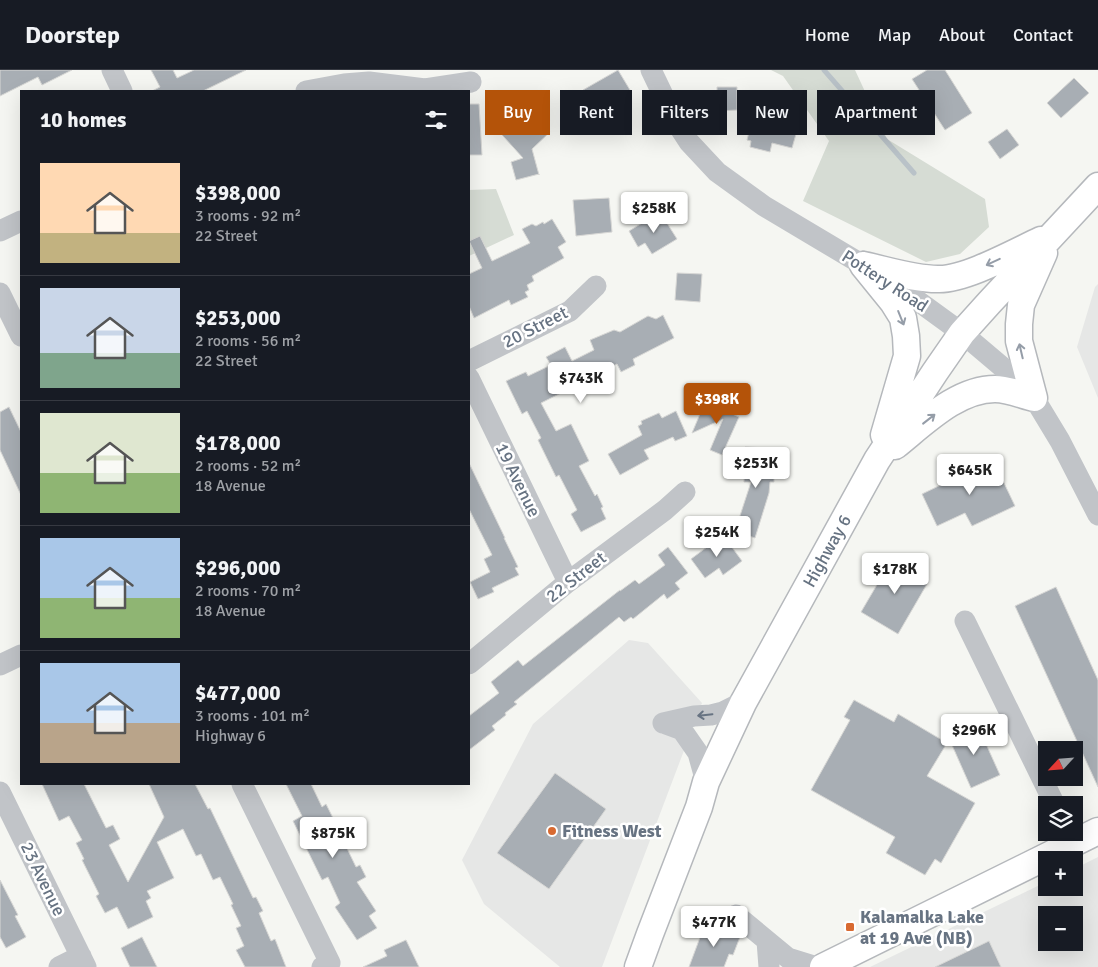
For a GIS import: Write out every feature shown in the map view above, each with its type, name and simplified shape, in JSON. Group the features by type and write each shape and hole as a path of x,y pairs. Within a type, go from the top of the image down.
{"main road":[{"name":"Highway 6","path":"638,967 699,807 706,782 745,701 877,460 962,334 989,302 1098,186"},
{"path":"863,265 920,278 939,280 959,277 1053,234"},
{"path":"877,460 948,404 966,395 982,390 998,389 1034,398 1019,341 1020,305 1053,234"},
{"path":"863,265 893,302 903,318 906,336 907,356 877,460"},
{"path":"1083,835 1098,831"},
{"path":"828,966 1065,841"},
{"path":"650,934 653,967"}],"street":[{"path":"112,70 122,90"},
{"name":"Pottery Road","path":"651,70 676,122 689,142 718,172 764,206 863,265 918,301 1001,366 1034,398 1060,441 1098,515"},
{"path":"311,90 344,84 425,89 470,82"},
{"path":"0,231 20,221"},
{"name":"20 Street","path":"470,361 570,311 596,286"},
{"path":"0,293 20,334"},
{"name":"19 Avenue","path":"470,380 568,582"},
{"name":"22 Street","path":"470,663 568,582 665,510 685,492"},
{"path":"965,621 1051,796"},
{"path":"0,666 20,656"},
{"path":"706,782 698,753 682,730 663,723 723,712 745,701"},
{"path":"242,785 326,965"},
{"name":"23 Avenue","path":"0,792 83,962"},
{"path":"736,916 788,958 828,966"},
{"path":"768,941 770,967"},
{"path":"59,967 83,962"}],"shaded area":[{"path":"771,70 855,70 864,90 817,90 817,124 807,110 807,90 793,90 783,76"},
{"path":"825,135 885,135 887,139 985,199 989,227 960,254 926,262 803,201 829,141"},
{"path":"496,189 514,235 470,256 470,190"},
{"path":"1098,284 1098,398 1077,347 1095,287"},
{"path":"629,640 648,643 702,703 602,967 560,967 484,904 462,860 533,724"},
{"path":"1098,857 1098,967 870,967 1038,886 1038,896 1083,896 1083,864"}],"building":[{"path":"0,70 72,70 42,85 38,77 0,96"},
{"path":"151,70 173,70 177,78 194,70 246,70 205,90 154,90 160,87"},
{"path":"618,70 630,90 583,90"},
{"path":"927,70 945,70 972,113 945,130 935,115 935,90 919,90 912,79"},
{"path":"1074,78 1089,93 1061,118 1047,103"},
{"path":"717,87 737,87 737,110 727,110 727,90 717,90"},
{"path":"470,104 479,104 482,155 470,155"},
{"path":"1007,129 1019,145 1000,159 988,142"},
{"path":"502,135 547,135 532,149 539,174 516,180 511,162 523,158"},
{"path":"748,135 796,135 792,148 772,143 770,152 750,147 751,141 747,140"},
{"path":"609,198 612,232 576,236 573,200"},
{"path":"660,212 677,239 652,254 645,243 638,247 629,231"},
{"path":"552,219 566,242 558,247 564,258 532,276 534,281 527,285 529,290 525,292 528,297 511,305 509,300 474,318 470,308 470,274 482,268 470,241 480,236 492,261 530,243 522,229 532,224 536,226 543,222 544,224"},
{"path":"677,273 702,274 700,302 675,300"},
{"path":"663,315 674,338 633,359 635,365 621,372 617,364 578,382 579,384 541,403 556,431 571,424 589,461 579,466 595,496 597,494 606,519 581,532 571,514 577,510 559,475 556,477 538,440 541,438 527,411 522,414 506,381 526,372 528,376 551,365 546,357 565,347 572,361 594,350 590,340 614,330 620,332 648,316 656,319"},
{"path":"705,402 739,417 722,455 710,450 723,419 692,433"},
{"path":"9,407 20,430 20,493 0,450 0,412"},
{"path":"676,411 687,436 675,441 673,437 644,450 649,459 620,475 608,454 642,435 638,426 642,424 641,421 659,413 662,418"},
{"path":"745,447 769,448 769,463 774,463 774,482 770,482 769,493 755,538 735,531 751,482 744,482"},
{"path":"993,460 1015,506 972,526 965,513 937,526 922,494"},
{"path":"470,465 518,567 515,568 519,575 492,588 494,592 478,599 470,582 490,572 484,559 492,555 470,511"},
{"path":"723,535 742,561 723,575 719,568 705,578 691,559"},
{"path":"668,547 688,573 675,583 680,589 667,599 664,594 633,619 631,617 624,622 619,617 514,702 517,704 492,726 495,730 470,749 470,715 499,693 491,682 518,660 523,666 620,590 635,580 639,584 665,565 658,555"},
{"path":"895,554 923,571 919,579 927,584 898,634 861,612"},
{"path":"1056,587 1098,680 1098,787 1083,754 1083,741 1077,741 1015,606"},
{"path":"854,700 894,722 898,714 947,743 927,776 975,803 941,863 935,859 925,875 886,853 895,837 811,790 850,720 844,717"},
{"path":"977,724 1000,775 971,788 948,736"},
{"name":"Fitness West","path":"555,773 606,809 549,889 497,853"},
{"path":"42,785 84,785 106,828 113,825 120,839 109,845 128,882 164,817 149,785 196,785 208,809 210,808 253,898 256,897 263,911 259,913 271,941 275,939 286,967 245,967 236,950 244,946 236,928 241,926 231,905 233,904 220,877 213,880 201,854 196,856 183,829 157,842 174,878 147,891 151,898 146,901 153,917 128,929 117,907 105,913 96,896 99,894 82,860 84,859 76,843 82,840 69,816 59,821"},
{"path":"286,785 311,785 322,807 326,804 337,826 341,824 347,836 342,838 356,867 360,865 366,877 357,882 376,911 369,916 377,928 357,940 335,907 340,903 328,877 322,880 293,821 302,816"},
{"path":"0,880 18,915 15,916 26,937 6,948 0,937"},
{"path":"705,924 740,937 733,955 729,954 724,967 689,967"},
{"path":"142,937 157,967 130,967 121,948"},
{"path":"406,940 419,967 363,967 387,956 384,950"},
{"path":"989,941 1001,967 935,967"}],"waterway":[{"path":"824,70 914,173"}],"place":[{"name":"Fitness West","path":"552,831"},
{"name":"Kalamalka Lake at 19 Ave (NB)","path":"850,927"}]}
